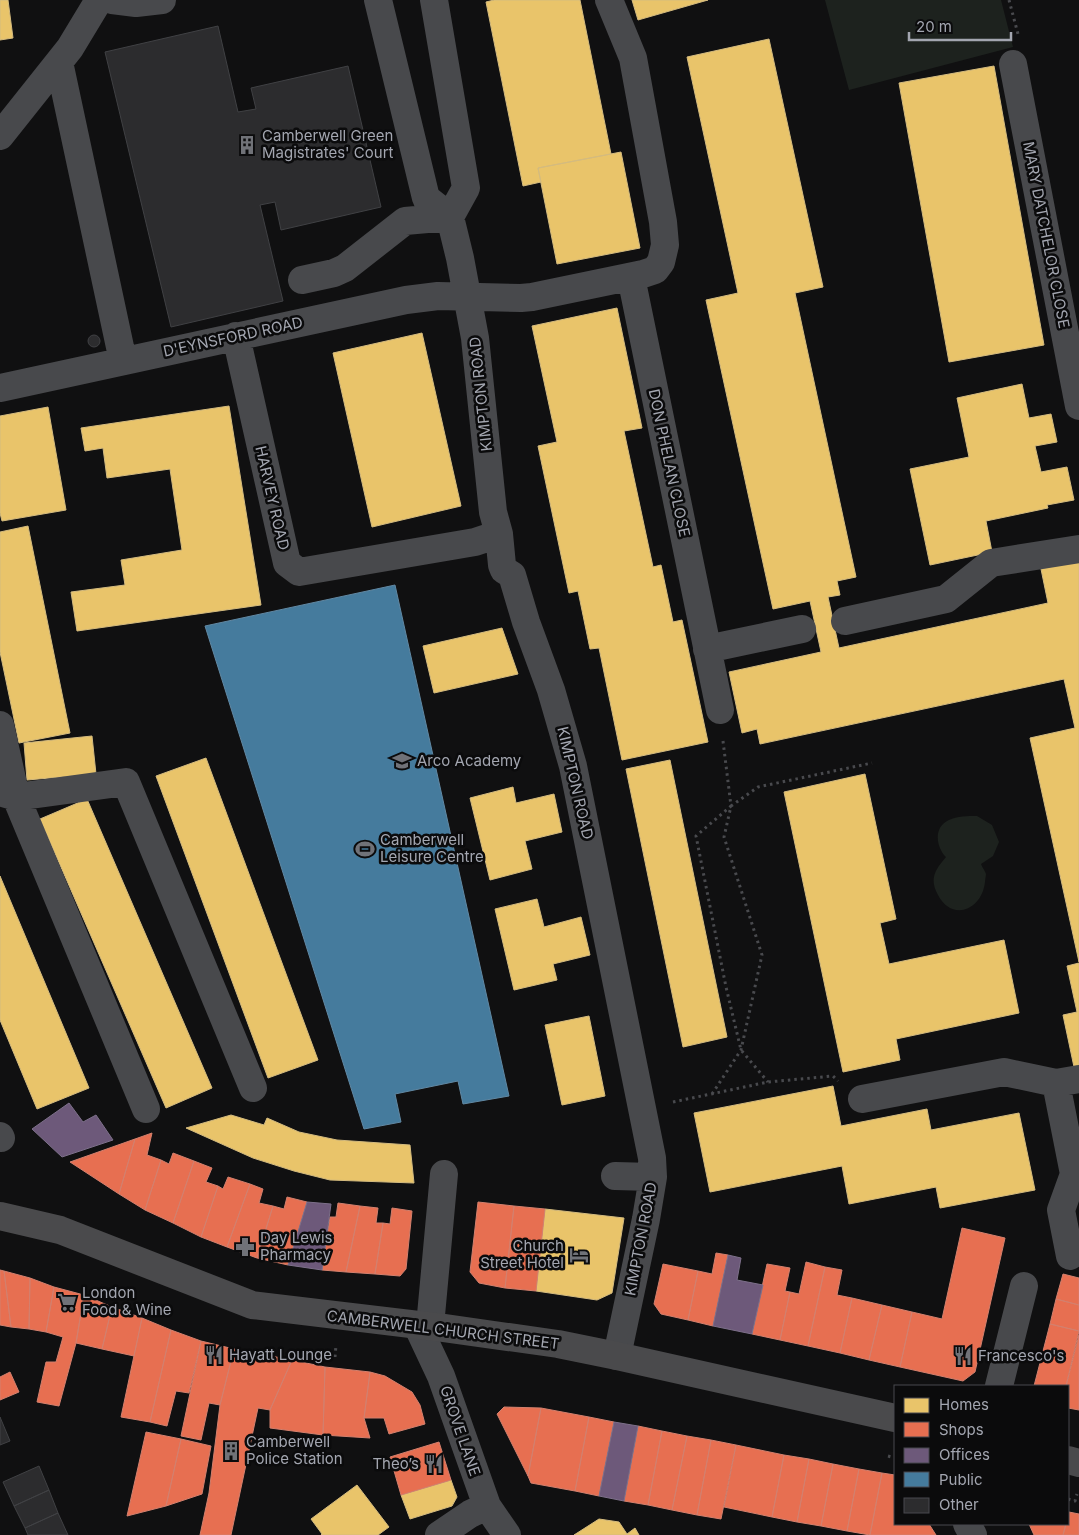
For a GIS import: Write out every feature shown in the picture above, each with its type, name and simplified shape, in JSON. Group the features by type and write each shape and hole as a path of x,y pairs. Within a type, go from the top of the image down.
{"highway":[{"name":"CAMBERWELL CHURCH STREET","path":"0,1216 60,1230 252,1305 558,1344 894,1418"}],"street":[{"path":"0,136 70,48 99,0"},
{"path":"112,0 136,3 162,0"},
{"path":"378,0 426,198 450,218"},
{"path":"434,0 466,188 450,218"},
{"path":"468,297 532,297 631,278 655,270 663,258 665,239 663,222 633,58 609,0"},
{"path":"59,62 124,361"},
{"name":"MARY DATCHELOR CLOSE","path":"1013,64 1079,406"},
{"path":"302,280 334,273 345,268 405,221 450,218"},
{"name":"KIMPTON ROAD","path":"450,218 468,297 475,338 493,512 499,534 502,565 504,570 512,576 526,622 551,690 573,766 652,1158 653,1177 646,1218 617,1356"},
{"name":"DON PHELAN CLOSE","path":"631,278 720,710"},
{"name":"D'EYNSFORD ROAD","path":"0,388 406,300 438,296 468,297"},
{"name":"HARVEY ROAD","path":"236,336 287,564 299,572 475,542 499,534"},
{"path":"844,621 946,599 991,563 1079,549"},
{"path":"708,650 802,629"},
{"path":"0,724 8,795 146,1110"},
{"path":"8,795 126,782 254,1088"},
{"path":"862,1099 1004,1072 1067,1081 1074,1174 1061,1210 1070,1256"},
{"path":"424,1326 444,1174"},
{"path":"615,1176 653,1177"},
{"path":"1000,1385 1024,1286"},
{"name":"GROVE LANE","path":"424,1326 487,1506 508,1535"},
{"path":"439,1535 470,1514 487,1506"}],"path":[{"path":"712,1094 741,1050 762,955 724,837 731,806 720,710"},
{"path":"768,1082 741,1050 726,987 696,836 731,806 758,787 872,763"},
{"path":"643,1108 768,1082 833,1076 862,1099"},
{"path":"335,1357 336,1345"},
{"path":"888,1456 894,1458"},
{"path":"1069,1499 1075,1501 1077,1494"}],"shaded area":[{"path":"825,0 1001,0 1013,47 849,90"},
{"path":"963,816 977,816 992,825 999,842 993,856 981,864 986,875 983,892 973,906 958,910 944,903 935,889 934,875 946,857 938,843 938,832 944,823 952,819"}],"building: Homes":[{"path":"0,0 8,0 13,38 0,40"},
{"path":"494,0 580,0 611,154 538,168 541,182 523,186 486,2"},
{"path":"632,0 708,0 638,20"},
{"path":"769,39 823,287 795,293 856,577 837,581 840,595 828,597 839,648 1048,603 1041,569 1079,561 1079,962 1030,738 1075,728 1064,679 760,744 757,729 742,733 729,672 821,652 810,601 773,609 706,300 738,293 687,57"},
{"path":"994,66 1044,345 949,362 899,83"},
{"path":"621,152 640,248 557,264 538,168"},
{"path":"617,308 642,428 624,431 653,567 661,565 673,622 682,620 708,742 622,760 599,648 590,649 578,591 569,593 538,446 557,442 532,326"},
{"path":"422,333 461,506 372,527 333,353"},
{"path":"1022,384 1029,418 1051,414 1057,442 1035,446 1041,472 1067,467 1074,500 1047,505 1048,508 986,521 992,552 930,565 910,469 969,457 957,398"},
{"path":"229,406 261,605 77,631 71,592 125,585 121,560 182,550 170,469 107,478 103,448 85,451 81,428"},
{"path":"48,407 66,510 2,521 0,513 0,416"},
{"path":"28,526 70,733 19,743 0,652 0,532"},
{"path":"502,628 518,674 434,693 423,646"},
{"path":"92,736 96,774 27,780 24,743"},
{"path":"206,758 318,1060 268,1078 156,776"},
{"path":"670,760 727,1037 683,1047 626,769"},
{"path":"865,774 896,919 880,923 889,964 1004,940 1019,1013 896,1039 900,1060 843,1072 784,792"},
{"path":"513,787 516,803 554,794 562,832 525,841 532,869 490,880 470,798"},
{"path":"87,799 212,1088 166,1108 40,819"},
{"path":"0,876 89,1088 37,1109 0,1020"},
{"path":"537,899 544,927 581,917 590,955 553,964 557,980 514,990 495,909"},
{"path":"1079,963 1079,1065 1074,1067 1063,1015 1077,1012 1067,966"},
{"path":"589,1016 605,1096 562,1105 545,1025"},
{"path":"833,1086 841,1126 927,1109 931,1130 1019,1113 1035,1190 940,1208 936,1187 849,1204 842,1166 710,1192 694,1113"},
{"path":"231,1115 264,1125 267,1118 299,1132 337,1140 410,1145 414,1183 330,1180 253,1158 186,1128"},
{"name":"Church Street Hotel","path":"545,1209 624,1218 612,1293 597,1300 536,1291"},
{"path":"451,1480 457,1497 452,1506 410,1519 401,1495"},
{"path":"357,1485 389,1527 378,1535 321,1535 311,1519"},
{"path":"599,1519 619,1522 627,1534 635,1528 639,1535 574,1535"}],"building: Shops":[{"path":"152,1133 147,1155 161,1160 145,1210 119,1194 135,1139"},
{"path":"135,1139 119,1194 70,1162"},
{"path":"173,1153 194,1161 173,1223 145,1210 161,1160 169,1164"},
{"path":"194,1161 212,1168 206,1182 218,1186 201,1237 173,1223"},
{"path":"228,1177 250,1184 227,1247 201,1237 218,1186 223,1189"},
{"path":"250,1184 263,1189 259,1203 273,1206 257,1258 227,1247"},
{"path":"287,1197 307,1202 288,1265 257,1258 273,1206 284,1209"},
{"path":"478,1202 514,1206 505,1288 479,1283 470,1272"},
{"path":"338,1203 360,1206 346,1272 322,1270 330,1217 336,1217"},
{"path":"360,1206 378,1208 376,1223 383,1223 375,1274 346,1272"},
{"path":"514,1206 545,1209 536,1291 505,1288"},
{"path":"392,1208 412,1211 406,1269 400,1276 375,1274 383,1223 390,1224"},
{"path":"962,1228 1005,1238 975,1372 963,1381 900,1367 912,1312 942,1319"},
{"path":"716,1253 728,1255 713,1326 688,1320 698,1271 712,1274"},
{"path":"806,1262 825,1267 808,1346 780,1340 790,1292 799,1294"},
{"path":"663,1264 698,1271 688,1320 661,1314 654,1304"},
{"path":"767,1264 790,1268 785,1291 790,1292 780,1340 752,1334"},
{"path":"825,1267 842,1270 837,1295 852,1298 840,1353 808,1346"},
{"path":"0,1270 4,1271 11,1327 0,1325"},
{"path":"4,1271 30,1278 29,1329 11,1327"},
{"path":"1063,1274 1079,1278 1079,1305 1056,1299"},
{"path":"30,1278 54,1287 46,1332 29,1329"},
{"path":"54,1287 84,1295 76,1343 59,1406 37,1402 46,1362 56,1362 63,1337 46,1332"},
{"path":"84,1295 112,1307 102,1349 76,1343"},
{"path":"852,1298 882,1305 869,1360 840,1353"},
{"path":"1056,1299 1079,1305 1079,1331 1050,1324"},
{"path":"882,1305 912,1312 900,1367 869,1360"},
{"path":"112,1307 142,1318 134,1356 102,1349"},
{"path":"142,1318 171,1330 150,1422 121,1417"},
{"path":"1050,1324 1079,1331 1066,1385 1034,1385"},
{"path":"171,1330 201,1341 189,1393 176,1391 167,1426 150,1422"},
{"path":"1079,1335 1079,1410 1069,1408 1069,1385 1066,1385"},
{"path":"201,1341 234,1349 220,1405 209,1403 201,1440 181,1436"},
{"name":"Camberwell Police Station","path":"234,1349 292,1360 270,1410 258,1408 231,1535 200,1535 209,1493 220,1405"},
{"path":"292,1360 325,1367 323,1435 270,1428 270,1410"},
{"path":"325,1367 370,1372 364,1418 370,1438 323,1435"},
{"path":"10,1372 19,1392 0,1400 0,1377"},
{"path":"370,1372 385,1376 412,1392 420,1405 425,1424 389,1434 384,1418 364,1418"},
{"path":"504,1407 541,1408 528,1476 497,1414"},
{"path":"541,1408 589,1417 575,1491 531,1483 528,1476"},
{"path":"589,1417 614,1422 599,1496 575,1491"},
{"path":"638,1426 662,1431 648,1505 624,1501"},
{"path":"662,1431 687,1436 672,1510 648,1505"},
{"path":"146,1432 181,1439 166,1506 127,1516"},
{"path":"687,1436 711,1440 697,1515 672,1510"},
{"path":"181,1439 211,1446 202,1494 166,1506"},
{"path":"711,1440 736,1445 721,1519 697,1515"},
{"path":"439,1442 451,1480 401,1495 390,1457"},
{"path":"736,1445 784,1455 772,1517 724,1507"},
{"path":"784,1455 809,1459 797,1522 772,1517"},
{"path":"809,1459 833,1464 821,1526 797,1522"},
{"path":"833,1464 859,1469 847,1531 821,1526"},
{"path":"859,1469 882,1473 870,1535 847,1531"},
{"path":"882,1473 894,1475 894,1525 930,1525 936,1535 870,1535"},
{"path":"1069,1512 1079,1514 1079,1535 1063,1535 1066,1525 1069,1525"},
{"path":"1029,1525 1066,1525 1063,1535 1034,1535"}],"building: Offices":[{"path":"69,1103 83,1122 96,1115 113,1140 62,1157 32,1129"},
{"path":"307,1202 331,1204 322,1270 288,1265"},
{"path":"728,1255 741,1258 737,1280 763,1285 752,1334 713,1326"},
{"path":"614,1422 638,1426 624,1501 599,1496"}],"building: Public":[{"name":"Camberwell Leisure Centre","path":"395,585 509,1096 463,1104 458,1081 395,1094 401,1122 364,1129 205,626"}],"building: Other":[{"name":"Camberwell Green Magistrates' Court","path":"218,26 238,112 256,109 251,88 348,66 381,207 281,230 275,202 260,205 283,301 171,327 105,52"},
{"path":"94,335 100,341 94,347 88,341"},
{"path":"0,1417 10,1441 0,1445"},
{"path":"39,1466 49,1490 14,1506 3,1482"},
{"path":"49,1490 58,1513 25,1528 14,1506"},
{"path":"58,1513 68,1535 28,1535 25,1528"}],"place":[{"name":"Camberwell Green Magistrates' Court","path":"247,145"},
{"name":"Arco Academy","path":"402,761"},
{"name":"Camberwell Leisure Centre","path":"365,849"},
{"name":"Day Lewis Pharmacy","path":"245,1247"},
{"name":"Church Street Hotel","path":"579,1255"},
{"name":"London Food & Wine","path":"67,1302"},
{"name":"Hayatt Lounge","path":"214,1355"},
{"name":"Francesco's","path":"963,1356"},
{"name":"Camberwell Police Station","path":"231,1451"},
{"name":"Theo’s","path":"434,1464"}]}
